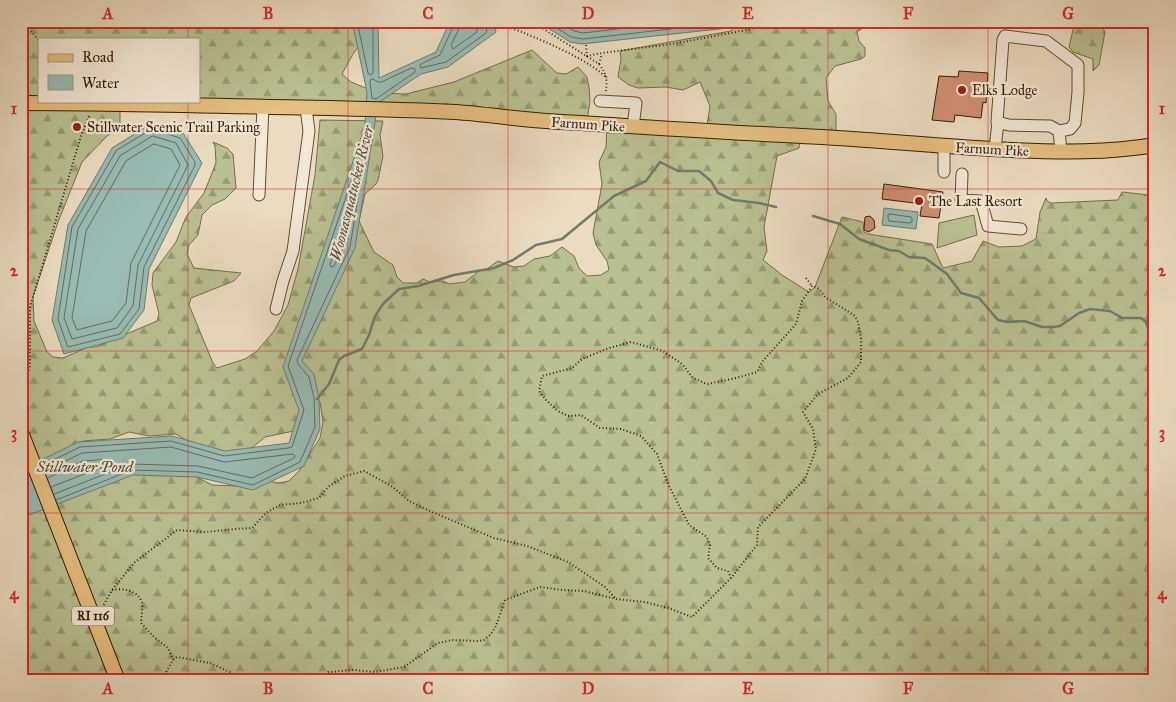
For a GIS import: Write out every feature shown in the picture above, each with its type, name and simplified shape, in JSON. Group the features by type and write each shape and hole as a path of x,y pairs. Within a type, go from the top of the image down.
{"main road":[{"name":"Farnum Pike","path":"21,103 457,112 543,121 995,149 1113,150 1155,145"},
{"name":"RI 116","path":"21,432 118,681"}],"lane":[{"path":"995,149 1003,40 1006,36 1046,41 1078,64 1075,123 1070,129 1059,131 1050,126 998,122"},
{"path":"602,101 636,103 633,127"},
{"path":"259,195 263,107"},
{"path":"276,309 293,251 309,130 306,108"},
{"path":"1059,131 1061,151"},
{"path":"944,146 944,172"},
{"path":"962,174 961,200 981,201 988,226 1021,229"}],"path":[{"path":"22,21 38,39"},
{"path":"494,21 530,35 579,59 599,71 606,78"},
{"path":"532,21 599,64 606,78 602,101"},
{"path":"587,56 672,44 752,28 758,21"},
{"path":"586,45 587,56"},
{"path":"599,64 602,53"},
{"path":"21,386 28,374 30,365 30,307 81,136 95,104"},
{"path":"317,681 328,672 353,670 375,672 404,667 438,643 452,640 484,640 496,626 505,600 540,586 584,591 616,599 646,602 692,617 731,578 757,545 758,527 805,479 816,449 813,429 803,412 818,394 848,378 861,362 861,338 855,316 825,297 806,278"},
{"path":"731,578 728,571 717,568 708,558 710,545 707,537 689,525 669,486 658,454 642,436 621,429 600,428 581,415 568,416 558,411 539,391 542,376 572,368 582,360 606,349 631,342 663,350 682,364 693,378 707,384 756,372 762,362 796,324 802,302 812,286"},
{"path":"95,622 112,590 135,562 177,530 206,532 252,528 266,513 280,505 302,503 319,498 328,487 345,476 364,471 393,487 409,501 432,512 494,538 527,546 568,562 605,587 616,599"},
{"path":"112,590 122,588 136,594 142,604 141,623 168,648 173,660"},
{"path":"161,681 173,660 177,657 210,663 230,672 242,681"}],"green space":[{"path":"21,21 390,21 367,35 353,54 342,74 351,82 378,93 406,94 454,82 532,50 557,73 566,74 578,67 587,77 589,87 590,101 587,121 120,106 120,128 107,136 82,162 58,222 33,297 34,321 47,352 53,357 63,358 88,347 96,347 157,321 159,314 152,285 153,273 176,242 186,217 204,193 216,163 213,142 227,148 233,154 236,188 225,199 212,205 202,215 198,235 189,245 187,254 194,268 241,273 234,281 191,298 189,305 213,363 217,368 245,359 257,351 274,331 288,305 298,269 315,175 320,120 383,121 380,135 383,156 378,180 365,194 359,221 374,252 393,265 397,277 403,283 417,283 423,279 430,282 443,281 449,284 465,282 479,271 487,269 498,261 514,267 524,266 534,259 550,256 562,247 574,256 579,268 587,276 601,275 609,270 607,261 596,245 593,233 602,184 599,162 606,147 607,124 801,137 799,148 777,156 764,227 767,251 763,260 809,292 815,287 842,217 863,222 864,232 868,234 932,244 943,268 972,261 983,241 999,247 1022,246 1036,239 1040,212 1046,198 1051,203 1118,200 1122,192 1155,197 1155,681 21,681 21,521 26,514 70,484 174,465 212,485 237,486 267,481 279,483 289,481 299,471 320,438 323,422 320,402 311,389 299,423 294,431 265,437 253,447 231,457 208,454 176,434 149,436 129,432 110,439 83,441 21,476"},
{"path":"738,21 873,21 857,32 859,41 865,48 865,56 861,59 835,66 826,78 828,101 836,114 836,134 707,125 710,106 700,82 683,90 666,87 638,88 629,85 618,77 621,59 620,51 731,31"},
{"path":"1075,21 1098,21 1105,32 1099,65 1093,71 1093,59 1073,52 1069,47"},
{"path":"974,215 977,235 937,248 939,223"}],"water":[{"name":"Stillwater Pond","path":"352,21 378,21 379,78 436,52 450,21 487,21 487,24 495,28 496,32 448,67 421,74 378,103 355,248 302,361 314,374 319,398 320,429 304,466 253,490 197,477 133,475 21,518 21,470 78,442 172,436 225,451 289,443 299,410 283,367 365,126 367,92"},
{"path":"537,21 747,21 746,26 582,44 570,42"},
{"path":"152,123 183,133 202,163 149,269 144,310 123,338 64,354 52,320 68,225 112,148"},
{"path":"884,208 918,212 916,229 882,225"}],"building":[{"name":"Elks Lodge","path":"959,71 988,73 986,103 983,102 981,118 955,115 954,122 932,120 939,76 958,77"},
{"name":"The Last Resort","path":"884,184 943,192 939,218 920,216 922,204 882,199"},
{"path":"870,216 874,220 875,228 869,232 864,230 865,217"}],"waterway":[{"path":"317,399 329,384 339,360 362,349 375,316 383,304 399,289 418,286 454,275 494,268 513,260 536,245 562,239 614,196 646,181 660,162 678,171 699,171 711,181 718,193 733,200 776,207"},
{"path":"813,216 840,224 859,239 889,250 899,251 909,257 925,258 947,274 961,293 979,298 998,320 1008,322 1024,321 1042,327 1053,327 1060,326 1079,313 1090,309 1110,311 1122,318 1141,318 1146,322 1151,336 1155,339"}],"place":[{"name":"Elks Lodge","path":"962,90"},
{"name":"Stillwater Scenic Trail Parking","path":"77,127"},
{"name":"The Last Resort","path":"919,201"}],"water label":[{"name":"Woonasquatucket River","path":"352,193"}]}
